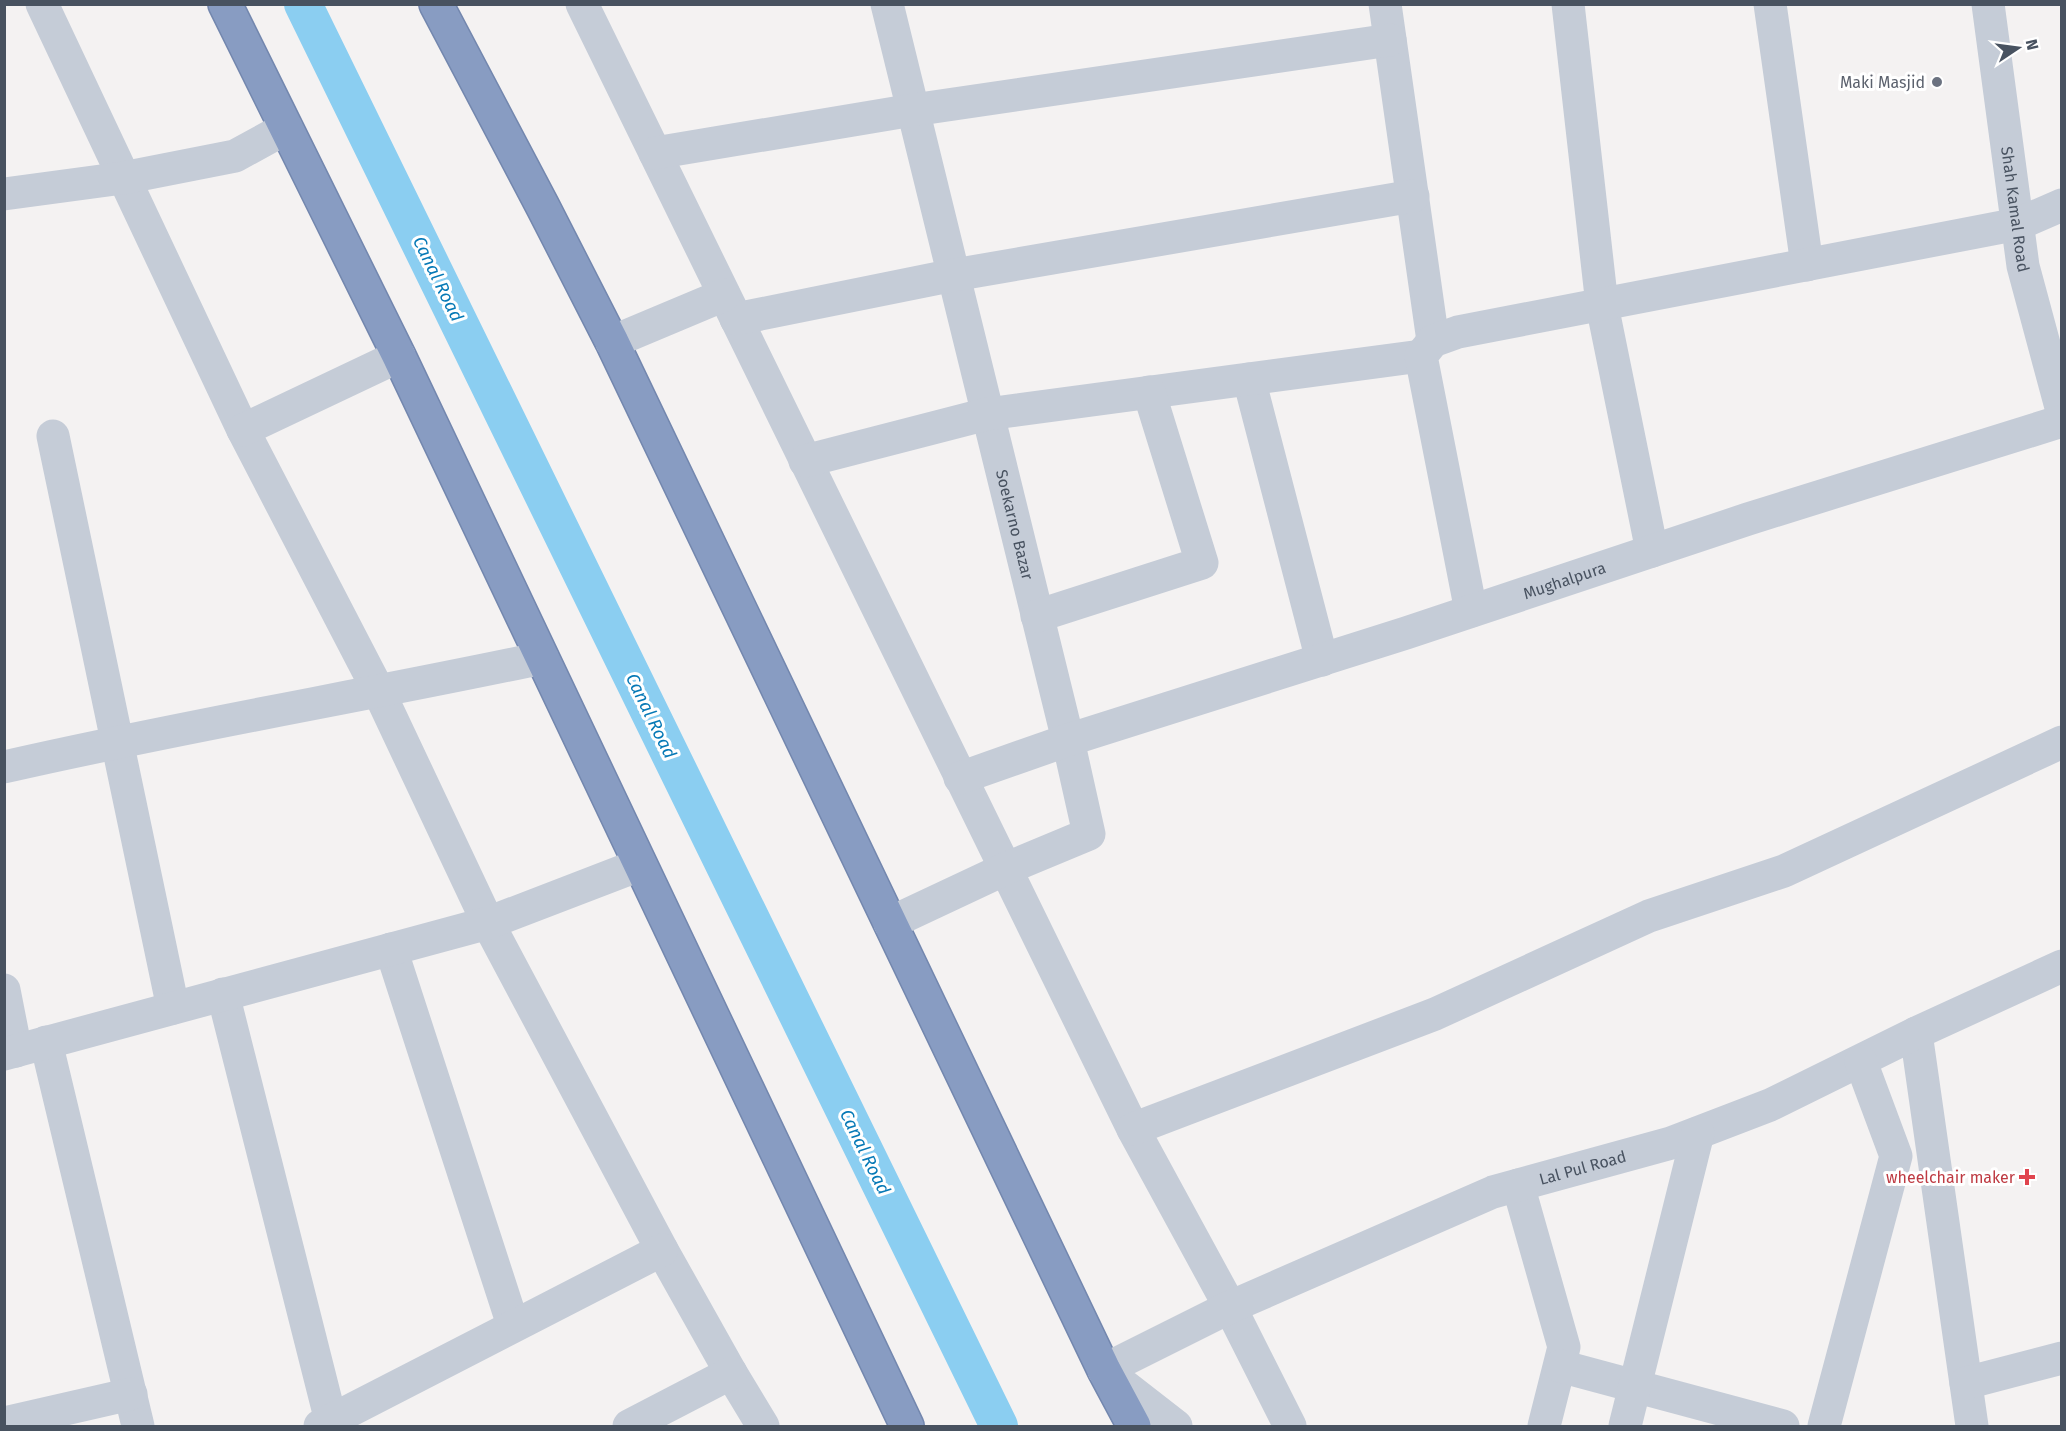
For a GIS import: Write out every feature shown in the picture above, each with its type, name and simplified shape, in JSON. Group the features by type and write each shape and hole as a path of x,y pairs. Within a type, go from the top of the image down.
{"highway":[{"path":"225,4 399,356 907,1426"},
{"path":"436,4 612,342 1104,1370 1134,1426"}],"street":[{"path":"42,4 243,430 379,692 488,923 662,1250 731,1373 764,1426"},
{"path":"582,4 1133,1129 1230,1307 1290,1426"},
{"name":"Soekarno Bazar","path":"887,4 1068,740 1089,834 1005,869 890,923"},
{"path":"1385,4 1413,196 1427,348 1471,611"},
{"path":"1568,4 1602,305 1652,551"},
{"path":"1770,4 1808,264"},
{"name":"Shah Kamal Road","path":"1988,4 2023,266 2061,411"},
{"path":"655,153 913,110 1390,40"},
{"path":"4,194 123,178 235,156 286,128"},
{"path":"612,342 730,307 954,276 1413,196"},
{"path":"805,461 987,414 1249,379 1427,348 1458,332 2019,224 2061,205"},
{"path":"243,430 399,356"},
{"path":"1249,379 1322,660"},
{"path":"1037,616 1202,563 1149,392"},
{"name":"Mughalpura","path":"960,778 1068,740 1322,660 1748,519 2061,421"},
{"path":"53,436 174,1008"},
{"path":"4,767 117,741 379,692 542,658"},
{"path":"1133,1129 1435,1014 1649,916 1784,871 2061,742"},
{"path":"22,1049 488,923 639,864"},
{"path":"391,950 513,1325"},
{"name":"Lal Pul Road","path":"1104,1370 1230,1307 1493,1192 1661,1146 1770,1106 1916,1033 2061,966"},
{"path":"4,990 131,1394 138,1426"},
{"path":"223,994 325,1424 662,1250"},
{"path":"1916,1033 1972,1426"},
{"path":"1824,1426 1896,1156 1861,1062"},
{"path":"1625,1426 1698,1133"},
{"path":"1518,1185 1564,1347 1544,1426"},
{"path":"1966,1383 2061,1358"},
{"path":"1560,1366 1782,1426"},
{"path":"1104,1370 1176,1426"},
{"path":"629,1426 731,1373"},
{"path":"4,1423 131,1394"}],"waterway":[{"name":"Canal Road","path":"303,4 999,1426"}],"place":[{"name":"Maki Masjid","path":"1937,82"},
{"name":"wheelchair maker","path":"2027,1177"}]}
